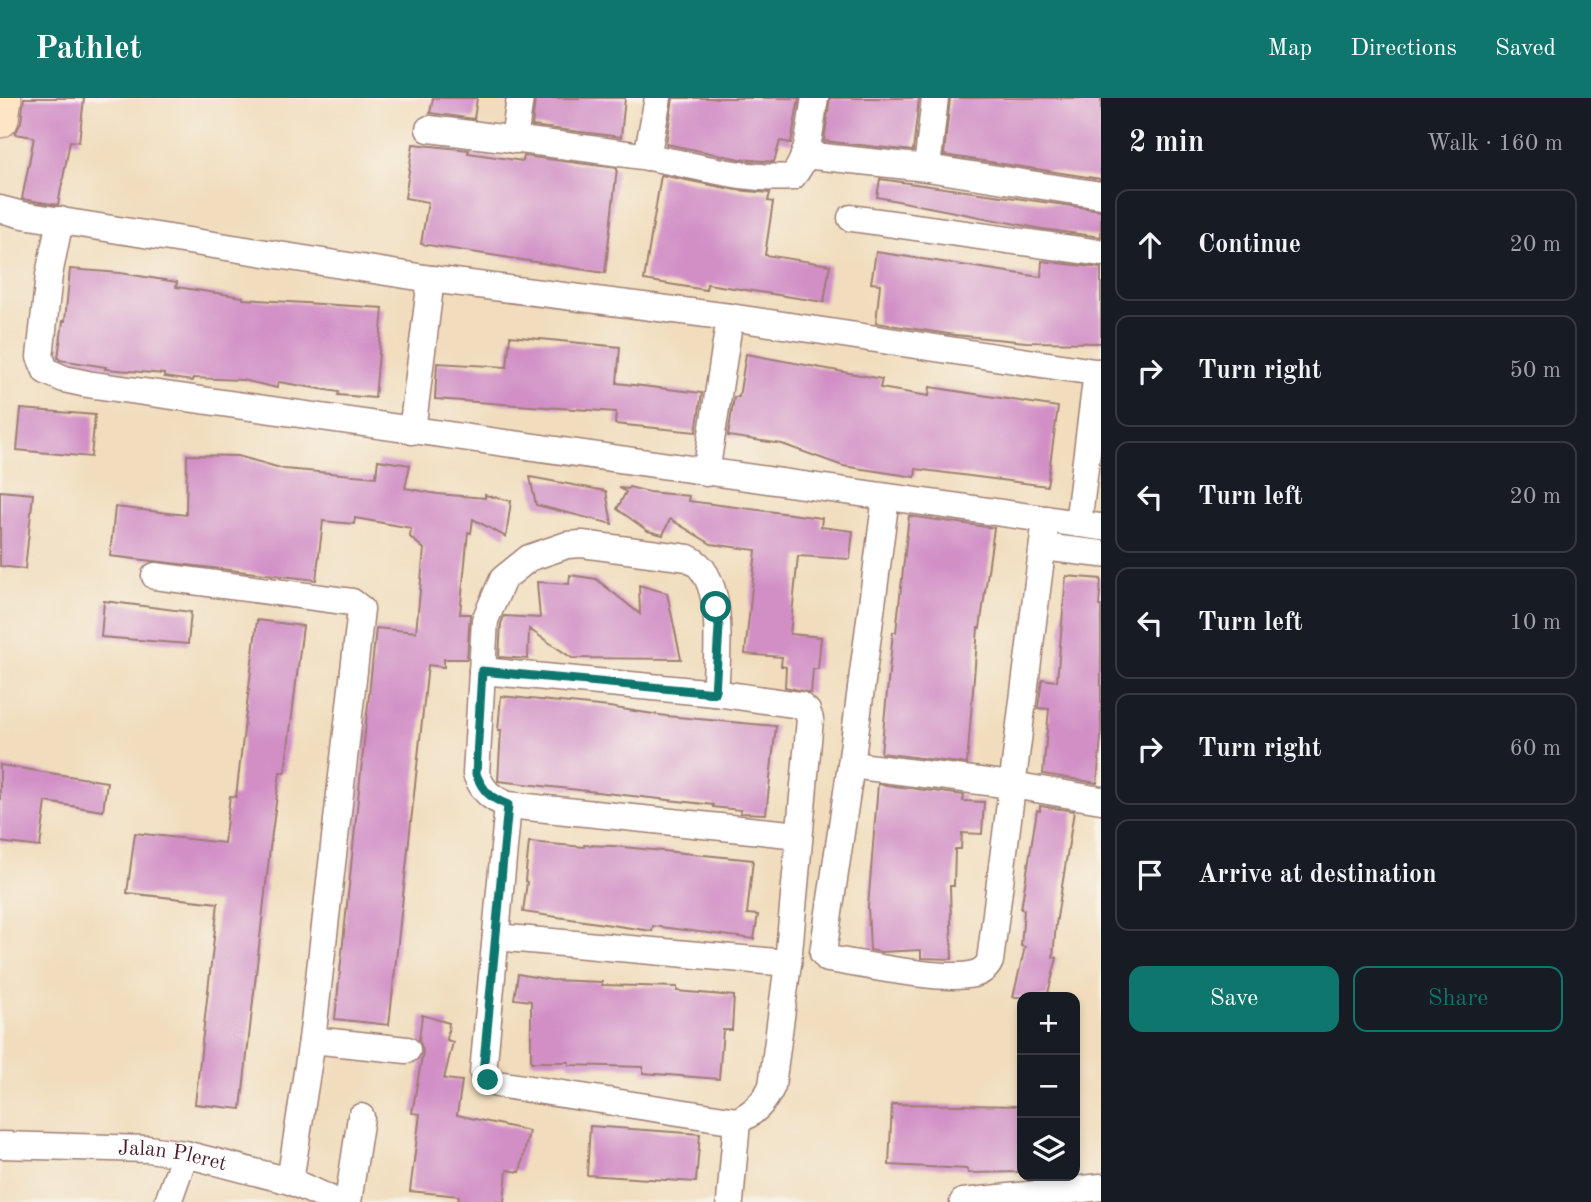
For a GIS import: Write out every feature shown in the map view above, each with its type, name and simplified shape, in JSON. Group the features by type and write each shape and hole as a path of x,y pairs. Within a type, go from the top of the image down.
{"main road":[{"path":"0,119 2,98"}],"street":[{"path":"514,140 520,98"},
{"path":"647,157 658,98"},
{"path":"429,129 647,157 730,172 792,177 800,169 815,98"},
{"path":"927,168 936,98"},
{"path":"804,155 927,168 1101,195"},
{"path":"0,209 430,279 730,317 1099,373 1090,525 706,473 64,379 46,371 40,357 49,275 60,220"},
{"path":"851,218 1101,253"},
{"path":"412,430 430,279"},
{"path":"706,473 730,317"},
{"path":"886,498 823,953 828,959 936,974 976,974 987,967 990,961 1046,519"},
{"path":"715,693 718,617 704,570 698,562 688,558 582,544 567,545 529,558 503,579 485,620 476,774 482,789 492,799 508,805 799,835"},
{"path":"1043,547 1101,554"},
{"path":"155,576 352,602 361,609 312,1040 290,1181"},
{"path":"482,671 715,693 800,705 807,711 810,719 788,963 772,1086 767,1098 758,1108 737,1121 497,1084 488,1080 483,1073 508,805"},
{"path":"851,765 1012,785 1101,800"},
{"path":"496,937 788,963"},
{"path":"312,1040 407,1049"},
{"path":"348,1202 361,1117"},
{"path":"730,1202 737,1121"},
{"name":"Jalan Pleret","path":"0,1144 148,1149 185,1154 290,1181 337,1202"},
{"path":"168,1202 185,1154"},
{"path":"963,1202 1101,1187"}],"building":[{"path":"24,98 84,98 79,142 70,141 58,205 22,199 34,137 15,134 21,122"},
{"path":"433,98 477,98 474,119 430,113"},
{"path":"535,98 625,98 621,137 532,126"},
{"path":"673,98 799,98 791,143 780,141 774,162 740,159 666,144"},
{"path":"830,98 919,98 913,151 824,141"},
{"path":"950,98 1101,98 1101,179 944,155"},
{"path":"413,144 469,150 468,153 523,161 524,156 617,168 605,273 421,244 428,202 405,198"},
{"path":"661,175 736,190 770,193 768,201 773,202 765,255 830,265 824,302 707,284 706,290 644,280"},
{"path":"880,179 1101,210 1101,237 1042,229 877,197"},
{"path":"876,252 1041,277 1042,261 1101,268 1101,343 1026,342 876,323 880,284 871,283"},
{"path":"70,269 177,282 176,287 243,299 383,308 375,398 338,395 339,392 278,382 277,388 243,380 193,378 192,381 164,377 164,374 105,369 106,367 60,360 58,358"},
{"path":"510,336 620,347 617,383 702,393 696,432 615,424 616,412 435,399 437,363 507,367"},
{"path":"746,354 882,379 880,388 929,396 930,387 1058,407 1047,486 916,469 915,477 843,466 782,444 728,436 734,397 739,397"},
{"path":"21,409 95,415 91,457 17,450"},
{"path":"187,455 238,456 284,469 376,477 378,460 410,465 405,488 437,494 485,498 485,495 511,501 506,537 473,519 471,533 468,532 460,614 470,614 467,659 444,659 444,667 428,665 389,1025 335,1019 376,628 416,632 424,549 410,537 411,528 355,518 354,524 323,521 316,580 110,556 115,507 186,515"},
{"path":"530,477 606,491 612,524 536,505"},
{"path":"629,487 689,496 688,501 822,518 821,527 853,531 850,559 798,556 790,634 821,637 818,669 813,669 811,693 785,687 786,667 781,666 782,657 745,654 756,550 711,544 670,519 663,535 648,531 617,509 626,492 619,488"},
{"path":"0,491 33,494 25,569 0,566"},
{"path":"909,516 994,528 978,628 967,764 881,753 893,632 896,632"},
{"path":"570,575 596,579 640,614 639,585 667,593 681,659 572,658 529,629 528,659 499,657 504,616 540,618 537,582 569,584"},
{"path":"1066,576 1101,579 1101,737 1097,783 1043,774 1049,709 1038,708 1042,679 1057,681"},
{"path":"104,601 191,612 188,644 101,637"},
{"path":"257,620 303,626 285,772 280,772 270,848 241,1109 195,1104 218,903 127,893 135,833 224,843 230,796 236,797"},
{"path":"501,696 776,726 766,814 740,813 741,810 713,805 498,781"},
{"path":"0,765 107,782 103,811 46,802 40,847 0,842"},
{"path":"878,784 964,795 963,801 984,802 982,834 962,833 961,849 955,849 954,886 950,886 952,959 921,958 921,950 870,950 868,907"},
{"path":"1040,806 1074,811 1056,924 1053,957 1057,958 1048,992 1017,992 1017,997 1013,997 1025,947 1021,946 1024,910 1021,909 1037,810 1040,811"},
{"path":"529,842 584,847 613,846 753,860 747,914 758,915 754,939 653,926 652,931 523,912"},
{"path":"518,974 551,980 602,982 602,985 677,987 677,991 734,996 732,1030 723,1030 719,1079 643,1073 643,1067 531,1062 531,1001 514,999"},
{"path":"422,1015 449,1023 447,1040 453,1042 444,1079 462,1081 457,1115 529,1131 520,1172 507,1170 504,1202 458,1202 459,1196 410,1191 420,1114 412,1113 423,1051 419,1040"},
{"path":"892,1104 1017,1106 1017,1172 968,1173 967,1169 889,1165"},
{"path":"590,1126 700,1134 696,1182 587,1175"}],"route":[{"path":"488,1080 483,1073 508,805 492,799 482,789 476,774 482,671 715,693 719,627 716,607"}]}
